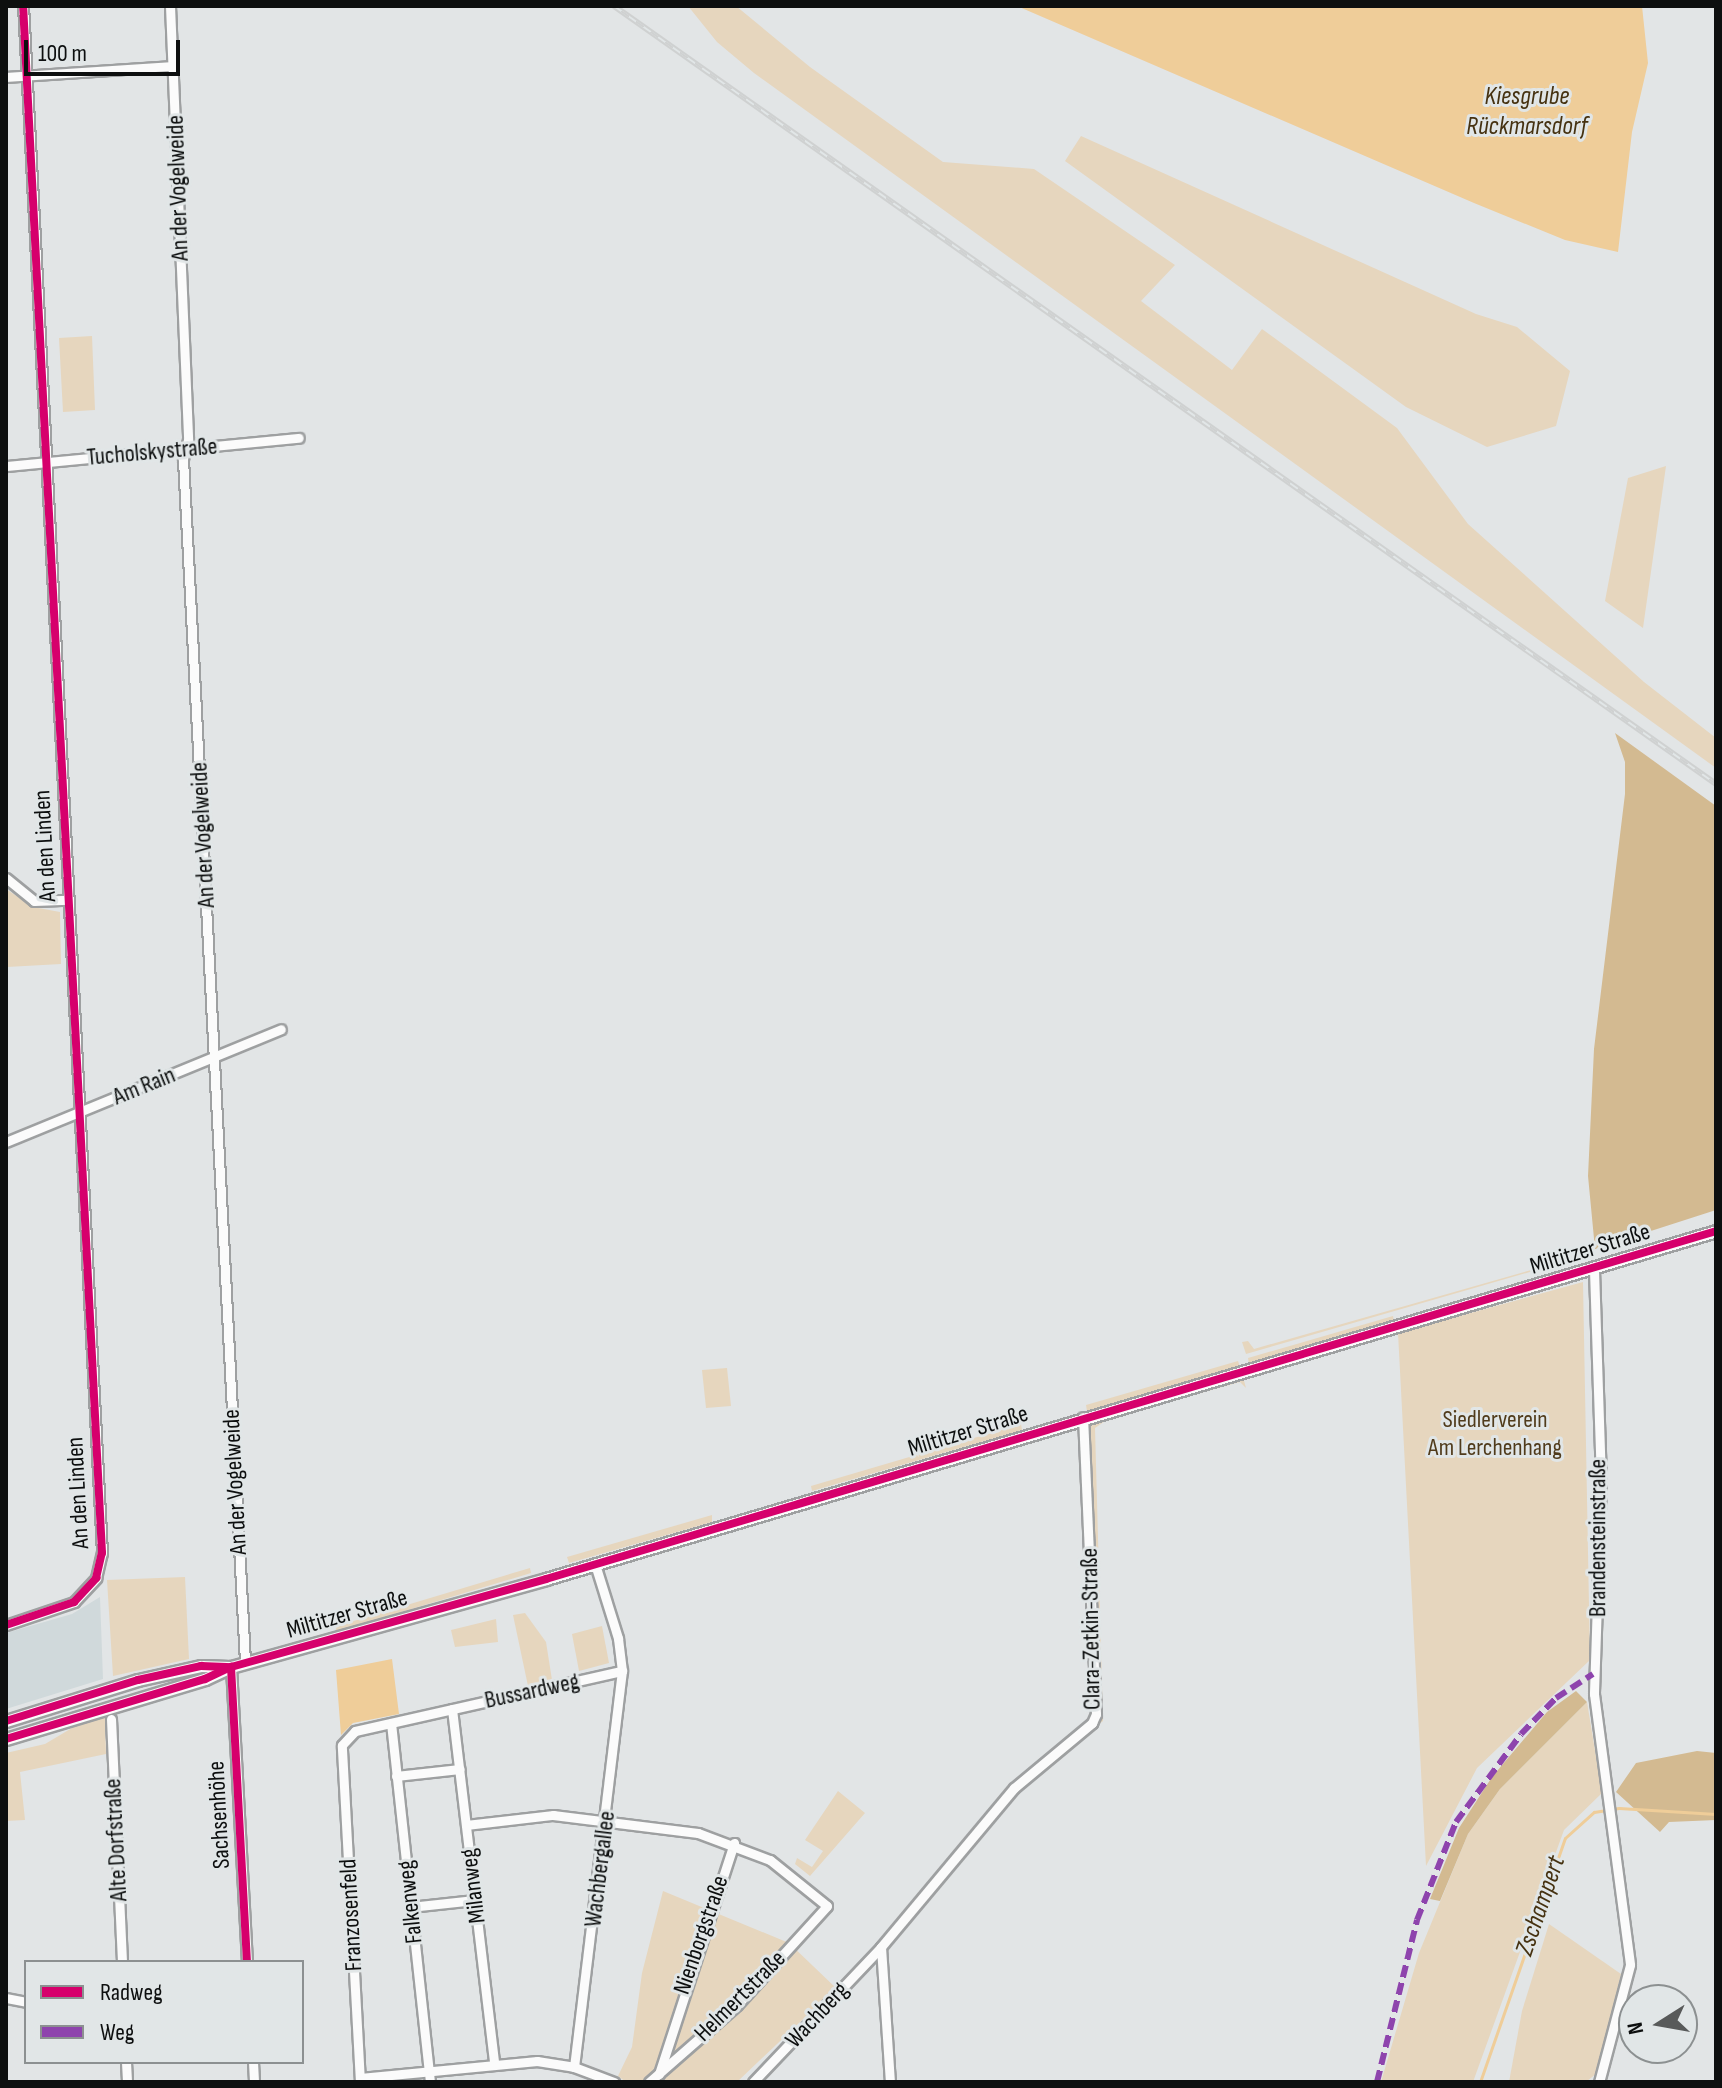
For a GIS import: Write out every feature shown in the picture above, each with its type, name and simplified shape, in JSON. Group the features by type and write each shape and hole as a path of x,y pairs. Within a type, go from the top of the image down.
{"street":[{"name":"An den Linden","path":"6,1625 74,1602 91,1587 101,1563 23,6"},
{"name":"An der Vogelweide","path":"170,6 186,450 245,1663"},
{"path":"6,77 173,66"},
{"name":"Tucholskystraße","path":"6,466 299,438"},
{"path":"6,878 34,901 68,900"},
{"name":"Am Rain","path":"6,1142 281,1029"},
{"name":"Miltitzer Straße","path":"6,1739 205,1679 231,1667 595,1564 1083,1417 1594,1270 1716,1231"},
{"name":"Brandensteinstraße","path":"1594,1270 1601,1481 1593,1674 1630,1965 1599,2082"},
{"name":"Clara-Zetkin-Straße","path":"881,1947 997,1807 1094,1719 1083,1417"},
{"path":"595,1564 618,1638 622,1671"},
{"name":"Miltitzer Straße","path":"6,1721 138,1680 201,1666 231,1667"},
{"name":"Sachsenhöhe","path":"231,1667 247,1960"},
{"name":"Bussardweg","path":"341,1748 355,1731 622,1671"},
{"name":"Wachbergallee","path":"574,2067 622,1671"},
{"name":"Milanweg","path":"452,1709 494,2063"},
{"name":"Alte Dorfstraße","path":"111,1719 122,1960"},
{"name":"Falkenweg","path":"391,1723 430,2082"},
{"name":"Franzosenfeld","path":"341,1748 360,2080"},
{"path":"396,1776 460,1769"},
{"path":"466,1825 553,1815 734,1843"},
{"name":"Helmertstraße","path":"649,2082 737,2005 827,1906 770,1860 734,1843"},
{"name":"Nienborgstraße","path":"658,2074 734,1843"},
{"path":"410,1907 475,1900"},
{"path":"881,1947 890,2082"},
{"name":"Wachberg","path":"753,2082 881,1947"},
{"path":"360,2080 494,2063 574,2067 614,2082"}],"shaded area":[{"path":"1615,733 1716,806 1716,1210 1595,1249 1588,1176 1594,1049 1625,794 1625,762"},
{"path":"100,1597 103,1679 6,1709 6,1633 72,1614"},
{"path":"1576,1691 1587,1702 1500,1789 1468,1834 1440,1901 1430,1899 1459,1828 1492,1777 1547,1712"},
{"path":"1697,1751 1716,1753 1716,1820 1669,1822 1660,1832 1616,1792 1636,1763"}],"green space":[{"path":"688,6 736,6 810,67 943,162 1034,169 1175,265 1141,301 1232,370 1262,329 1397,428 1468,524 1644,682 1716,738 1716,768 754,73 717,42"},
{"path":"1081,136 1476,314 1517,327 1570,371 1556,426 1487,447 1406,407 1065,161"},
{"path":"92,336 95,410 63,412 59,338"},
{"path":"1666,466 1643,628 1605,601 1628,478"},
{"path":"6,889 33,907 60,912 61,964 7,967"},
{"path":"1580,1251 1585,1256 1246,1354 1242,1342 1248,1341 1254,1349 1566,1260"},
{"name":"Siedlerverein Am Lerchenhang","path":"1583,1282 1590,1660 1477,1768 1426,1866 1398,1333"},
{"path":"1393,1316 1394,1322 1249,1364 1248,1358"},
{"path":"1238,1361 1240,1367 1087,1411 1086,1405"},
{"path":"727,1368 731,1406 706,1408 702,1370"},
{"path":"1243,1377 1246,1388 1240,1382 1108,1419 1095,1428 1103,1721 1035,1775 961,1861 999,1808 1047,1762 1094,1727 1089,1426 1092,1422"},
{"path":"1021,1424 1022,1430 812,1491 811,1486"},
{"path":"712,1515 712,1522 569,1563 567,1557"},
{"path":"530,1568 531,1573 335,1632 337,1626"},
{"path":"185,1577 189,1659 113,1676 107,1580"},
{"path":"525,1613 546,1642 552,1680 528,1686 513,1615"},
{"path":"496,1619 498,1642 455,1647 451,1630"},
{"path":"602,1626 609,1663 579,1671 572,1634"},
{"path":"1587,1702 1602,1793 1564,1830 1473,2082 1381,2082 1419,1953 1468,1834 1500,1789"},
{"path":"105,1718 106,1754 20,1772 25,1820 6,1821 6,1753 45,1744 77,1725"},
{"path":"838,1791 865,1813 810,1876 795,1864 797,1858 812,1867 823,1851 805,1840"},
{"path":"663,1891 789,1943 836,1988 737,2082 626,2082 618,2076 632,2047 642,1973"},
{"path":"1549,1924 1621,1974 1597,2073 1586,2082 1509,2082 1522,2011"}],"water":[{"name":"Kiesgrube Rückmarsdorf","path":"1017,6 1642,6 1648,63 1632,132 1618,252 1565,240 1474,203"},
{"path":"392,1659 399,1714 353,1723 341,1735 336,1670"}],"waterway":[{"name":"Zschampert","path":"1480,2082 1565,1838 1594,1812 1619,1808 1716,1814"}],"railway":[{"path":"614,6 1716,784"}],"marked path":[{"path":"1377,2082 1417,1920 1456,1822 1521,1734 1556,1698 1593,1674"}],"cycle path":[{"path":"6,1625 74,1602 96,1578 102,1553 23,6"},
{"path":"6,1739 205,1679 231,1667 546,1579 1716,1231"},
{"path":"6,1721 138,1680 201,1666 227,1667"},
{"path":"231,1667 247,1960"}]}
